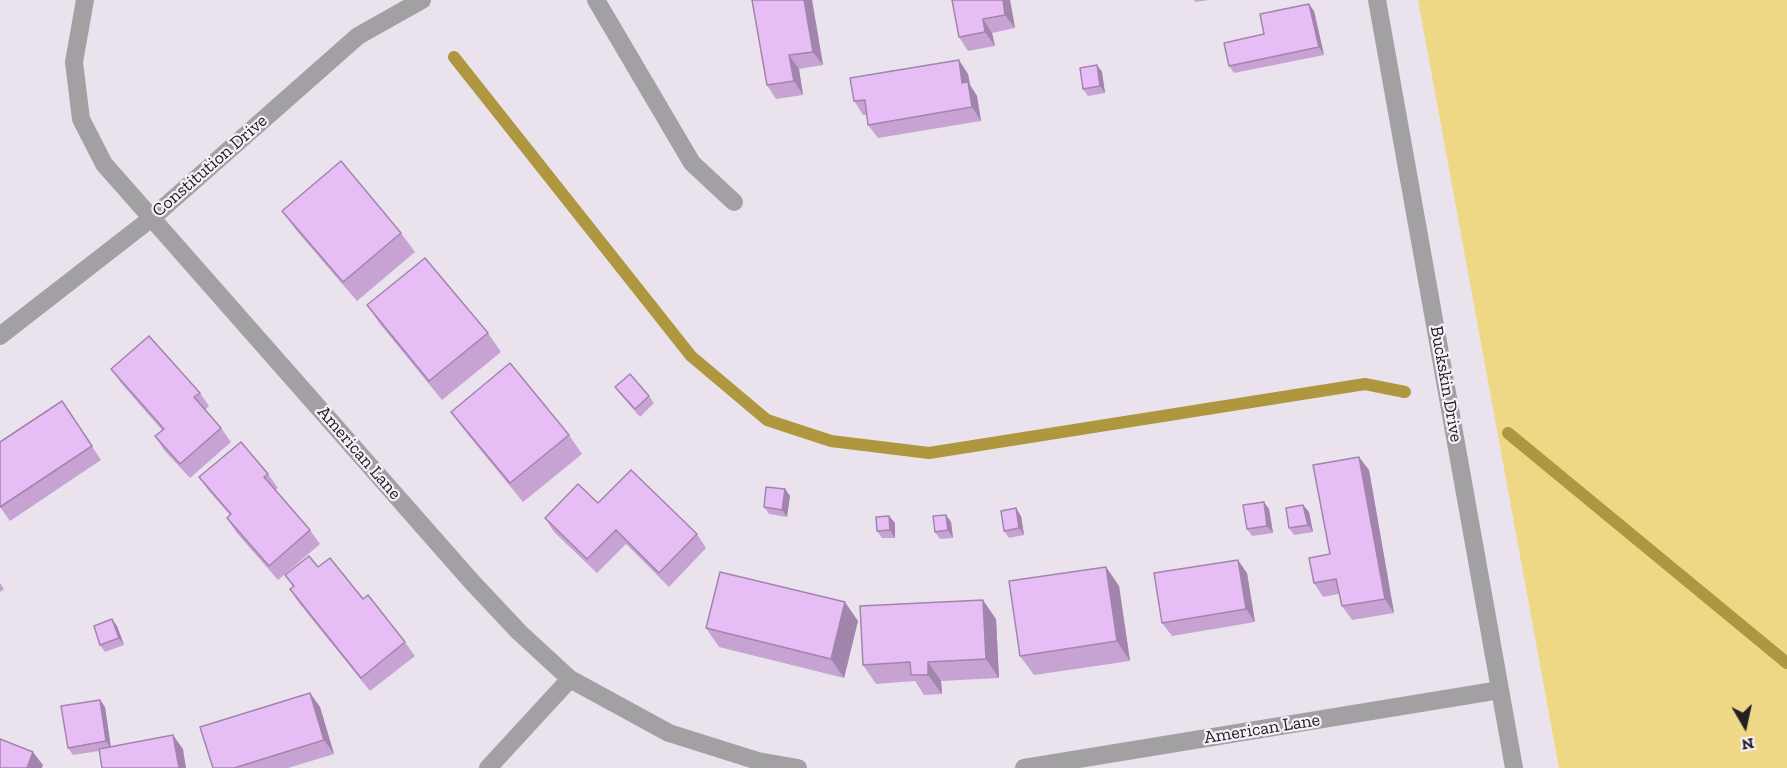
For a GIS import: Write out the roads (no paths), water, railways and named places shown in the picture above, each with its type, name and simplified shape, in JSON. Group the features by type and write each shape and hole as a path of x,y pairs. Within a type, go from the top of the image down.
{"street":[{"name":"American Lane","path":"85,0 74,62 81,119 104,164 472,582 519,632 570,679 669,733 758,761 798,768"},
{"name":"Constitution Drive","path":"0,336 153,217 357,36 422,0"},
{"path":"596,0 693,163 734,202"},
{"name":"Buckskin Drive","path":"1377,0 1514,768"},
{"path":"488,768 570,679"},
{"name":"American Lane","path":"1024,768 1500,690"}],"waterway":[{"path":"454,57 691,356 767,420 831,441 929,453 1365,384 1405,392"},
{"path":"1508,433 1787,663"}]}
